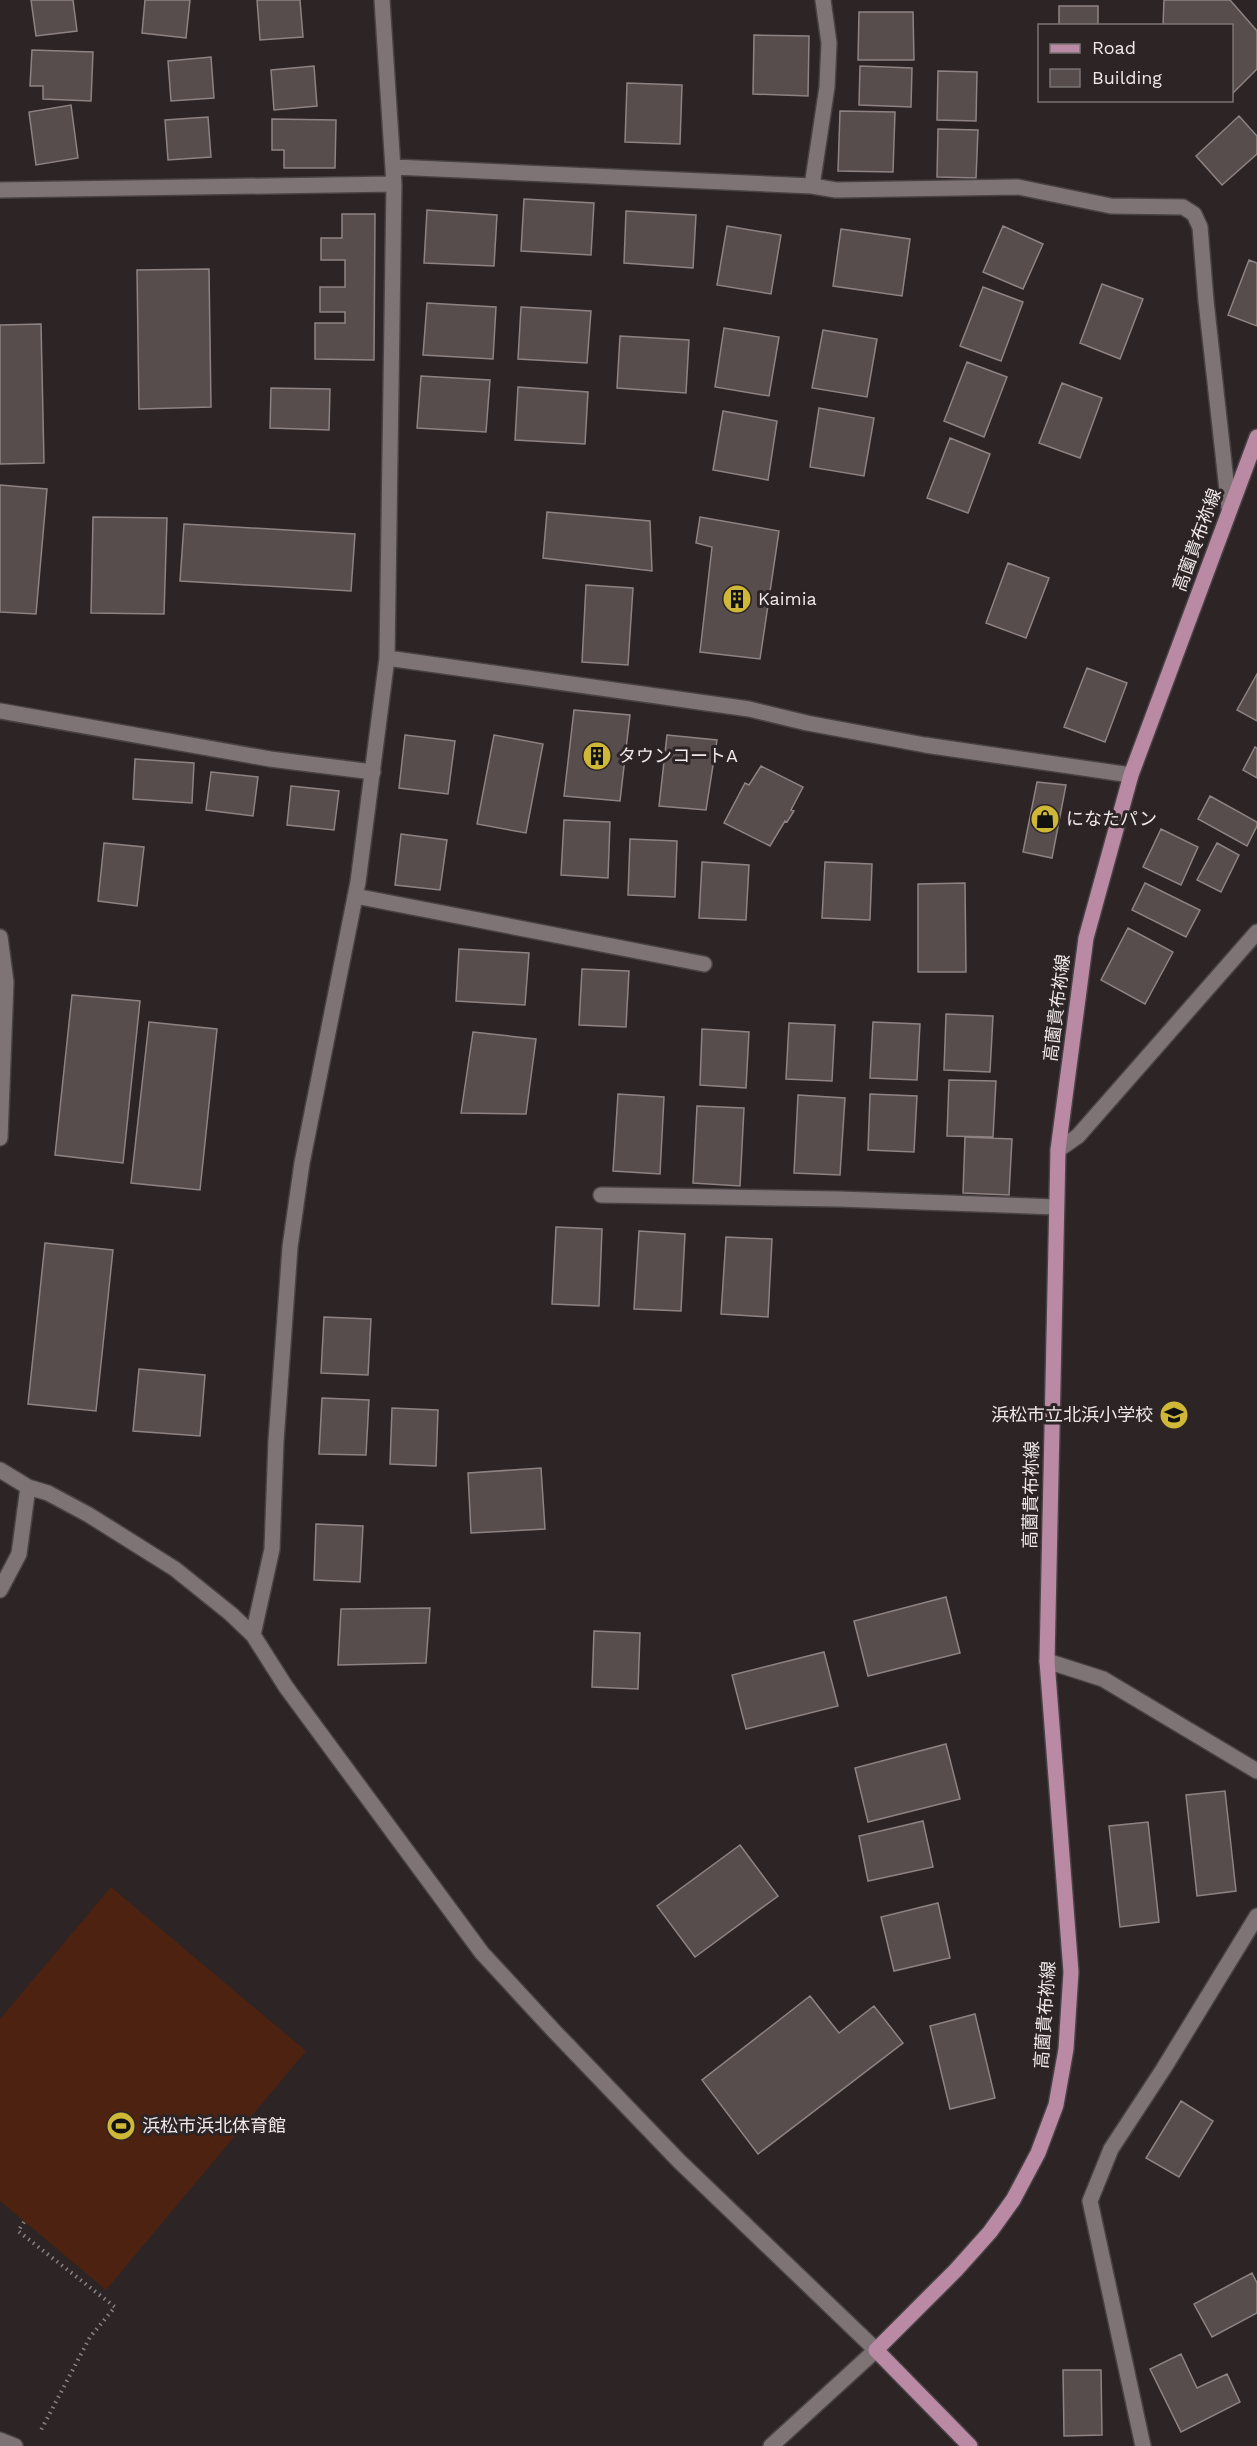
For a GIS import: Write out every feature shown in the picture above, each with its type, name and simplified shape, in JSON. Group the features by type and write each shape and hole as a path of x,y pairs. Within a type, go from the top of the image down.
{"main road":[{"name":"高薗貴布祢線","path":"876,2350 956,2270 990,2232 1013,2200 1038,2153 1056,2105 1066,2049 1071,1972 1047,1661 1058,1150 1086,938 1131,775 1257,437"},
{"path":"876,2350 970,2446"}],"street":[{"path":"253,1635 272,1550 276,1441 290,1247 302,1163 355,896 387,658 394,167 382,0"},
{"path":"812,186 827,87 829,43 823,0"},
{"path":"394,167 812,186 836,190 1018,187 1111,206 1183,207 1194,214 1200,227 1229,508"},
{"path":"0,190 394,184"},
{"path":"387,658 749,709 818,726 925,745 1131,775"},
{"path":"0,711 270,759 373,772"},
{"path":"355,896 704,964"},
{"path":"1058,1150 1078,1136 1257,932"},
{"path":"0,937 6,982 0,1138"},
{"path":"601,1195 839,1199 1056,1207"},
{"path":"0,1470 28,1487 48,1493 89,1515 175,1569 205,1591 253,1635 286,1687 482,1953 679,2161 876,2350 771,2446"},
{"path":"0,1590 19,1554 28,1487"},
{"path":"1047,1661 1103,1679 1257,1771"},
{"path":"1143,2446 1090,2201 1112,2149 1257,1916"},
{"path":"0,2440 15,2446"}],"path":[{"path":"24,2222 18,2231 115,2307 90,2337 38,2436"}],"shaded area":[{"name":"浜松市浜北体育館","path":"111,1887 306,2051 106,2290 0,2201 0,2019"}],"building":[{"path":"31,0 73,0 77,31 36,36"},
{"path":"145,0 190,0 186,38 142,33"},
{"path":"257,0 300,0 303,37 260,40"},
{"path":"1164,0 1230,0 1257,31 1257,69 1233,93 1233,24 1163,24"},
{"path":"1059,6 1098,6 1098,24 1059,24"},
{"path":"859,12 913,12 914,60 858,60"},
{"path":"754,35 809,36 808,96 753,94"},
{"path":"32,50 93,52 91,101 43,99 43,86 30,86"},
{"path":"211,57 214,98 171,101 168,61"},
{"path":"314,66 317,106 274,110 271,70"},
{"path":"860,66 912,68 911,107 859,105"},
{"path":"938,71 977,72 976,121 937,120"},
{"path":"627,83 682,85 680,144 625,142"},
{"path":"71,105 78,158 36,165 29,112"},
{"path":"840,111 895,112 893,172 838,171"},
{"path":"1239,116 1257,136 1257,154 1222,185 1196,156"},
{"path":"208,117 211,157 168,160 165,120"},
{"path":"272,119 336,120 335,168 284,168 284,150 272,150"},
{"path":"938,129 978,130 976,178 937,177"},
{"path":"524,199 594,203 591,255 521,251"},
{"path":"427,210 497,215 494,266 424,263"},
{"path":"626,211 696,215 693,268 624,263"},
{"path":"342,214 375,214 374,360 315,359 315,323 345,323 345,312 320,312 320,287 345,287 345,260 321,260 321,238 342,238"},
{"path":"727,226 781,235 771,294 717,285"},
{"path":"1003,226 1043,244 1023,289 983,272"},
{"path":"841,229 910,239 902,296 833,286"},
{"path":"1249,260 1257,263 1257,326 1228,315"},
{"path":"209,269 211,407 139,409 137,270"},
{"path":"1102,284 1143,299 1120,359 1080,343"},
{"path":"983,287 1023,302 1001,361 960,346"},
{"path":"427,303 496,307 493,359 423,355"},
{"path":"521,307 591,311 587,363 518,359"},
{"path":"41,324 44,463 0,464 0,325"},
{"path":"724,328 779,337 769,396 715,387"},
{"path":"823,330 877,339 867,397 812,388"},
{"path":"620,336 689,340 686,393 617,388"},
{"path":"967,362 1007,377 984,437 944,421"},
{"path":"421,376 490,380 486,432 417,428"},
{"path":"1062,383 1102,398 1080,458 1039,443"},
{"path":"518,387 588,392 585,444 515,440"},
{"path":"271,388 330,389 329,430 270,428"},
{"path":"819,408 874,418 864,476 810,467"},
{"path":"723,411 777,421 768,480 713,470"},
{"path":"950,438 990,454 968,513 927,498"},
{"path":"0,485 47,489 36,614 0,612"},
{"path":"547,512 650,521 652,571 543,558"},
{"path":"93,517 167,518 164,614 91,613"},
{"name":"Kaimia","path":"700,517 779,531 760,659 700,652 712,547 696,543"},
{"path":"184,524 355,534 351,591 180,581"},
{"path":"1008,563 1049,578 1026,638 986,623"},
{"path":"586,585 633,588 628,665 582,662"},
{"path":"1087,668 1127,683 1105,742 1064,727"},
{"path":"1257,674 1257,721 1237,710"},
{"name":"タウンコートA","path":"574,710 630,715 620,801 564,796"},
{"path":"405,735 455,741 448,794 399,788"},
{"path":"494,735 543,744 526,833 477,824"},
{"path":"667,735 717,740 706,810 659,806"},
{"path":"1255,747 1257,748 1257,778 1243,770"},
{"path":"135,759 194,763 192,803 133,799"},
{"path":"761,766 803,787 791,810 794,811 770,846 724,823 745,783 749,785"},
{"path":"211,772 258,777 253,816 206,810"},
{"name":"になたパン","path":"1037,782 1066,785 1052,858 1023,852"},
{"path":"291,786 339,791 334,830 287,825"},
{"path":"1210,796 1257,822 1247,846 1198,819"},
{"path":"564,820 610,822 608,878 561,875"},
{"path":"1161,829 1198,847 1181,885 1143,867"},
{"path":"401,834 447,840 440,890 395,885"},
{"path":"630,839 677,841 675,897 628,895"},
{"path":"104,843 144,847 137,906 98,901"},
{"path":"1217,843 1239,855 1221,892 1197,880"},
{"path":"702,862 749,865 746,920 699,918"},
{"path":"825,862 872,864 870,920 822,918"},
{"path":"965,883 966,972 918,972 918,884"},
{"path":"1145,883 1200,910 1186,937 1132,910"},
{"path":"1128,928 1173,952 1145,1004 1101,980"},
{"path":"459,949 529,953 525,1005 456,1001"},
{"path":"582,969 629,971 626,1027 579,1025"},
{"path":"72,995 140,1001 123,1163 55,1155"},
{"path":"946,1014 993,1016 990,1072 944,1070"},
{"path":"149,1022 217,1029 200,1190 131,1183"},
{"path":"873,1022 920,1024 917,1080 870,1078"},
{"path":"789,1023 835,1025 832,1081 786,1079"},
{"path":"702,1029 749,1032 746,1088 700,1085"},
{"path":"473,1032 536,1039 526,1114 461,1113"},
{"path":"949,1080 996,1081 993,1137 947,1136"},
{"path":"618,1094 664,1097 660,1174 613,1171"},
{"path":"870,1094 917,1096 914,1152 868,1150"},
{"path":"798,1095 845,1098 840,1175 794,1173"},
{"path":"697,1106 744,1108 740,1186 693,1183"},
{"path":"965,1137 1012,1139 1009,1195 963,1193"},
{"path":"556,1227 602,1229 599,1306 552,1304"},
{"path":"639,1231 685,1234 681,1311 634,1309"},
{"path":"726,1237 772,1239 768,1317 721,1314"},
{"path":"45,1243 113,1250 96,1411 28,1404"},
{"path":"324,1317 371,1319 368,1375 321,1373"},
{"path":"139,1369 205,1375 200,1436 133,1431"},
{"path":"322,1398 369,1400 366,1455 319,1454"},
{"path":"392,1408 438,1410 436,1466 390,1464"},
{"path":"541,1468 545,1529 471,1533 468,1473"},
{"path":"316,1524 363,1526 360,1582 314,1580"},
{"path":"946,1597 960,1653 868,1676 854,1621"},
{"path":"430,1608 426,1663 338,1665 341,1609"},
{"path":"594,1631 640,1633 638,1689 592,1687"},
{"path":"824,1652 838,1706 746,1729 732,1675"},
{"path":"946,1744 960,1799 868,1822 855,1768"},
{"path":"1225,1791 1236,1891 1197,1896 1186,1795"},
{"path":"923,1821 933,1867 868,1881 859,1836"},
{"path":"1148,1822 1159,1922 1120,1927 1109,1826"},
{"path":"740,1845 778,1896 695,1957 657,1906"},
{"path":"938,1903 950,1958 894,1971 881,1917"},
{"path":"810,1996 839,2033 874,2006 903,2043 758,2154 702,2080"},
{"path":"975,2014 995,2098 950,2109 930,2026"},
{"path":"1181,2101 1213,2121 1179,2177 1146,2158"},
{"path":"1252,2273 1257,2283 1257,2313 1212,2337 1194,2304"},
{"path":"1181,2354 1197,2388 1227,2374 1240,2402 1181,2432 1150,2369"},
{"path":"1063,2370 1101,2370 1102,2435 1064,2436"}],"place":[{"name":"Kaimia","path":"737,599"},
{"name":"タウンコートA","path":"597,756"},
{"name":"になたパン","path":"1045,819"},
{"name":"浜松市立北浜小学校","path":"1174,1415"},
{"name":"浜松市浜北体育館","path":"121,2126"}]}
